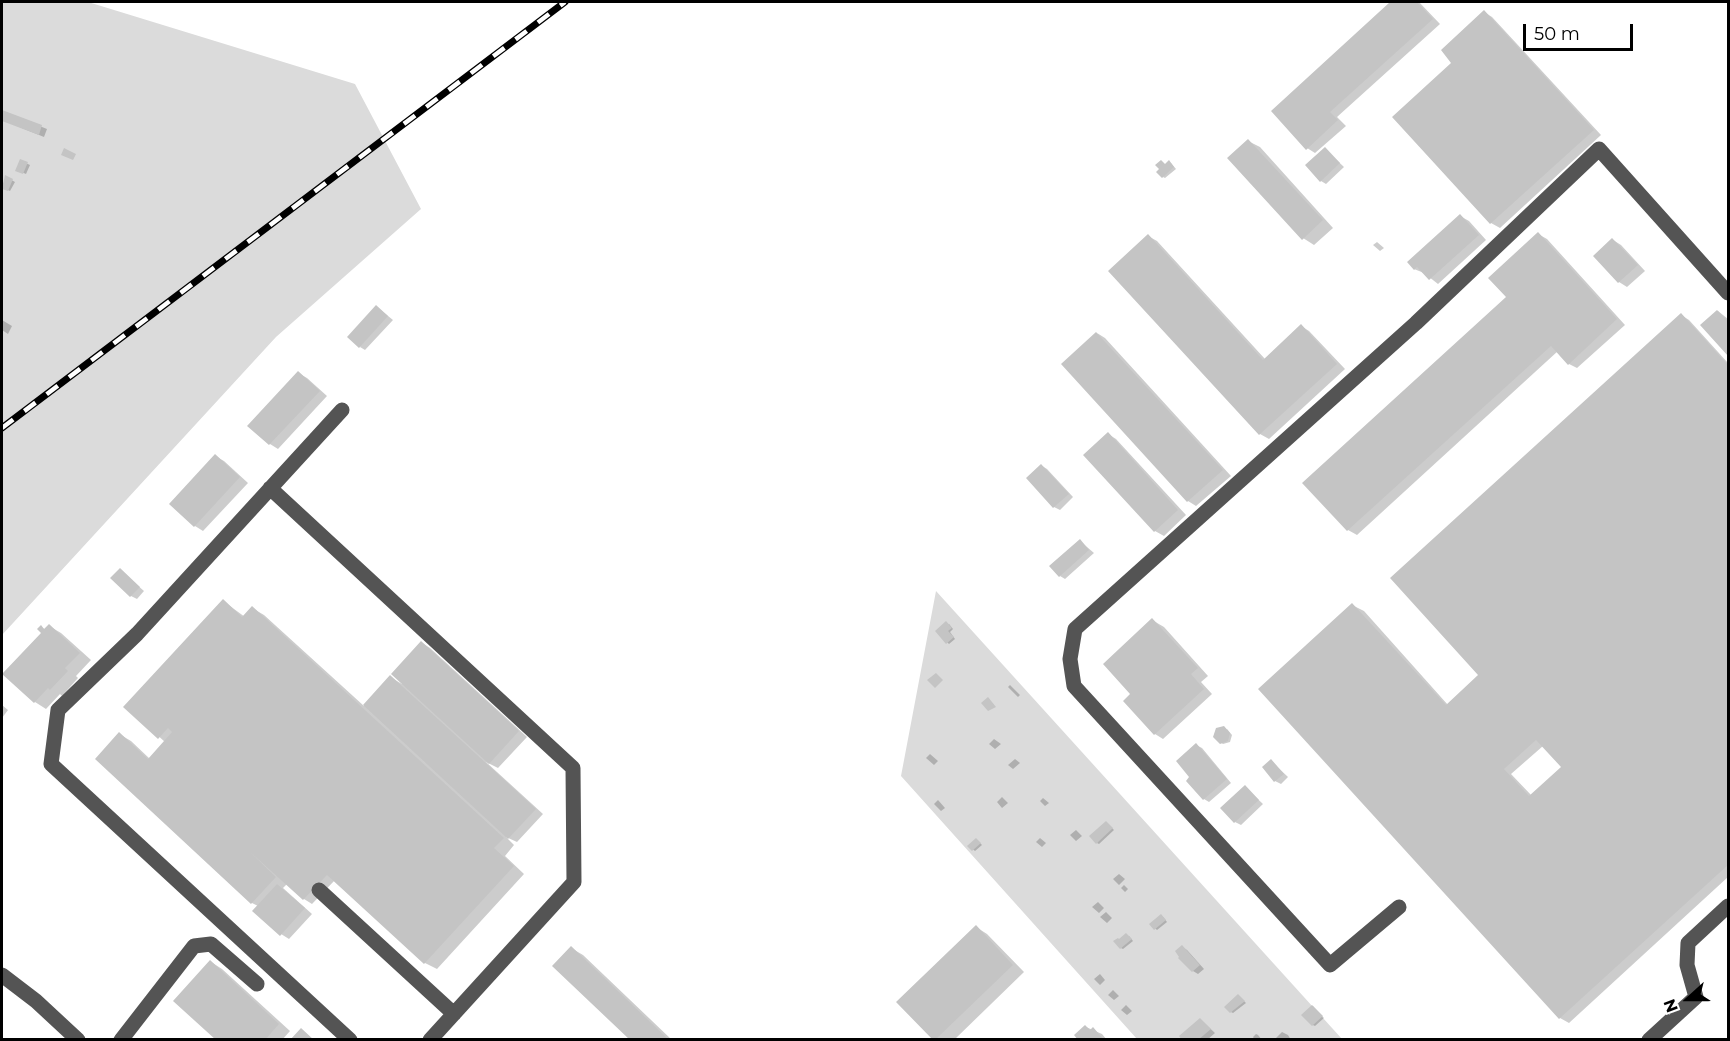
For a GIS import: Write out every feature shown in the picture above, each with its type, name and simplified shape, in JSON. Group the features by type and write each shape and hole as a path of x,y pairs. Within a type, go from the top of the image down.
{"street":[{"path":"1399,907 1330,964 1074,686 1070,659 1075,629 1416,323 1599,149 1728,293"},
{"path":"342,410 137,634 58,710 51,764 350,1040"},
{"path":"270,488 573,768 574,882 430,1040"},
{"path":"319,890 454,1014"},
{"path":"1649,1040 1696,997 1687,965 1688,943 1728,906"},
{"path":"121,1040 194,946 211,944 257,984"},
{"path":"2,975 36,1001 78,1040"}],"shaded area":[{"path":"2,2 88,2 355,84 421,209 276,337 2,635"},
{"path":"936,591 1342,1039 1137,1039 901,776"}],"building":[{"path":"1390,2 1417,2 1433,19 1330,112 1338,120 1306,150 1271,111"},
{"path":"1484,10 1594,130 1490,224 1392,117 1451,63 1441,50"},
{"path":"2,110 42,125 39,135 2,121"},
{"path":"1248,139 1323,220 1302,240 1227,158"},
{"path":"1325,147 1340,163 1320,182 1305,165"},
{"path":"64,148 76,154 73,160 61,155"},
{"path":"20,159 28,162 23,174 15,171"},
{"path":"1161,160 1165,164 1169,160 1174,167 1162,178 1156,172 1159,169 1155,165"},
{"path":"5,175 13,179 8,191 2,189"},
{"path":"1460,214 1479,235 1429,280 1417,267 1414,270 1407,262"},
{"path":"1538,232 1617,319 1568,365 1551,346 1347,531 1302,483 1506,297 1488,278"},
{"path":"1148,234 1263,360 1301,324 1337,364 1259,435 1108,271"},
{"path":"1612,238 1638,265 1618,283 1593,256"},
{"path":"376,305 388,316 359,348 347,337"},
{"path":"1717,310 1727,320 1728,318 1728,356 1700,325"},
{"path":"1681,313 1728,365 1728,865 1559,1019 1258,689 1352,603 1446,705 1478,675 1390,578","holes":["1536,740 1561,767 1529,796 1504,769"]},
{"path":"1096,332 1223,470 1187,502 1061,364"},
{"path":"298,371 320,391 269,445 247,426"},
{"path":"1108,432 1178,510 1154,532 1083,455"},
{"path":"215,454 240,477 194,527 169,504"},
{"path":"1041,464 1069,494 1053,508 1026,478"},
{"path":"1080,539 1089,550 1059,577 1049,566"},
{"path":"120,568 140,587 130,597 110,578"},
{"path":"223,599 242,617 252,606 504,838 494,848 514,866 424,964 327,875 303,900 249,851 276,877 251,904 95,759 119,732 148,759 172,732 168,728 158,739 123,707"},
{"path":"1152,618 1198,668 1191,674 1204,689 1154,735 1123,701 1130,694 1103,664"},
{"path":"946,621 952,628 948,631 954,637 946,644 935,631"},
{"path":"49,624 80,653 65,668 68,671 34,703 2,674 41,633 37,629 41,625 44,629"},
{"path":"421,641 519,731 489,764 391,674"},
{"path":"936,673 943,680 935,688 927,680"},
{"path":"390,675 536,809 508,839 363,705"},
{"path":"988,697 996,707 988,711 981,703"},
{"path":"1224,726 1230,733 1228,741 1220,744 1213,737 1216,728"},
{"path":"1196,743 1227,779 1203,800 1186,781 1189,777 1176,761"},
{"path":"1271,759 1284,774 1274,782 1262,767"},
{"path":"1245,785 1259,800 1234,823 1220,808"},
{"path":"1106,821 1113,828 1096,844 1089,836"},
{"path":"976,838 981,843 972,851 967,846"},
{"path":"277,884 305,908 280,936 252,911"},
{"path":"1161,914 1166,920 1154,930 1149,924"},
{"path":"976,925 1013,965 933,1040 896,1002"},
{"path":"1126,933 1132,939 1120,949 1113,941"},
{"path":"1182,945 1200,965 1192,972 1178,958 1175,951"},
{"path":"571,946 669,1040 630,1040 552,966"},
{"path":"210,960 279,1024 265,1040 216,1040 173,1001"},
{"path":"1238,994 1245,1001 1230,1013 1224,1007"},
{"path":"1312,1005 1323,1016 1312,1026 1301,1015"},
{"path":"1200,1018 1211,1029 1198,1040 1182,1040 1179,1036"},
{"path":"1085,1025 1090,1030 1093,1027 1104,1040 1078,1040 1074,1035"},
{"path":"301,1028 314,1040 290,1040"}],"railway":[{"path":"2,428 565,2"}]}
